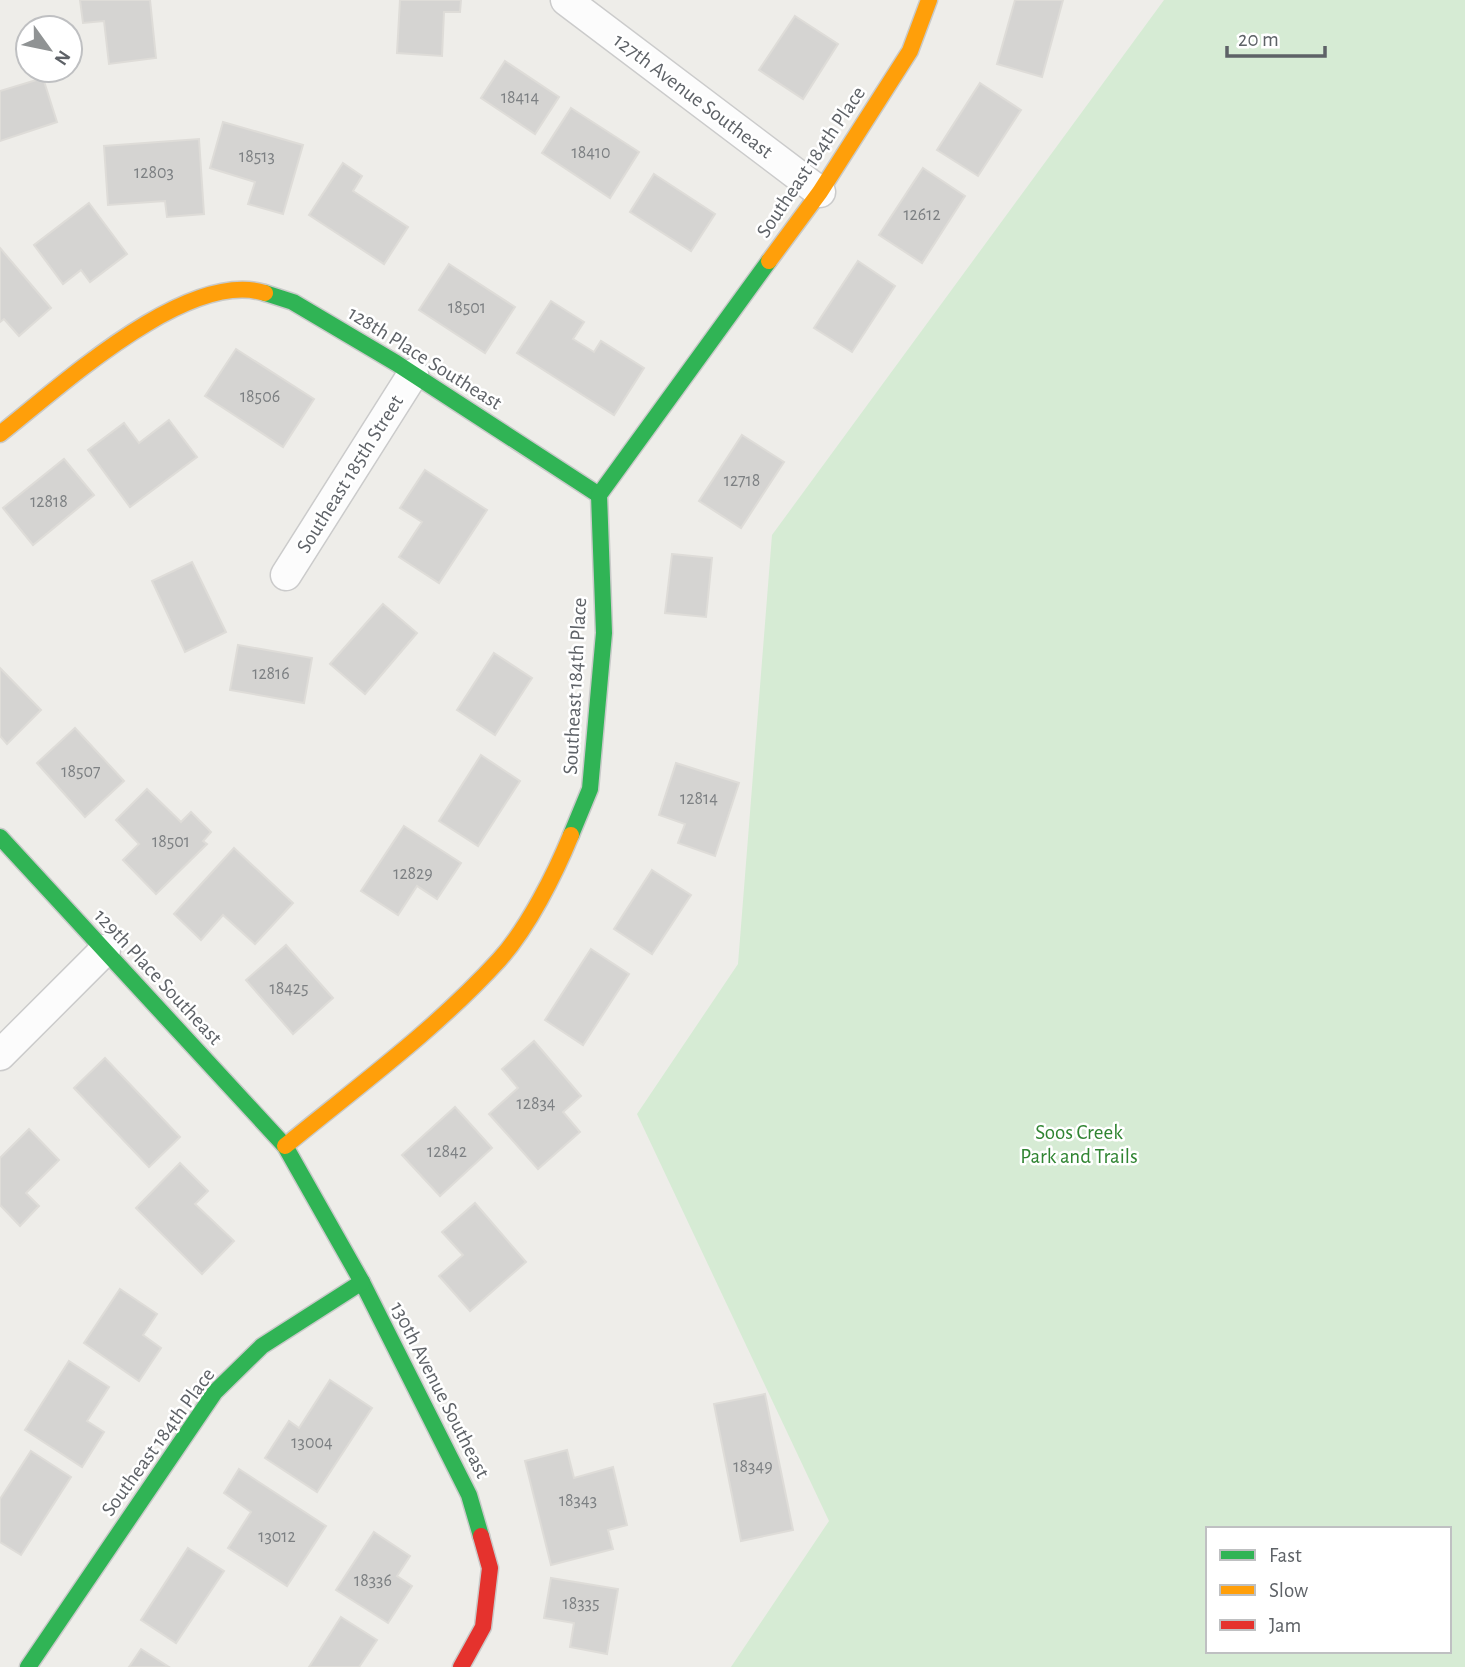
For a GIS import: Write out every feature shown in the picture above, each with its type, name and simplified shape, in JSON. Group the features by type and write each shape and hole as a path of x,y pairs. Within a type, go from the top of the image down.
{"street":[{"name":"127th Avenue Southeast","path":"566,0 820,192"},
{"name":"Southeast 184th Place","path":"285,1146 427,1030 501,958 555,875 590,789 604,632 599,495 820,192 910,51 929,0"},
{"name":"128th Place Southeast","path":"0,433 141,324 218,292 249,288 293,302 414,374 599,495"},
{"name":"Southeast 185th Street","path":"286,575 414,374"},
{"name":"129th Place Southeast","path":"0,837 285,1146"},
{"path":"0,1055 104,950"},
{"name":"130th Avenue Southeast","path":"285,1146 362,1282 469,1495 490,1568 483,1627 461,1667"},
{"name":"Southeast 184th Place","path":"28,1667 215,1392 262,1346 362,1282"}],"green space":[{"name":"Soos Creek Park and Trails","path":"1164,0 1465,0 1465,1667 731,1667 829,1521 637,1114 738,964 772,535"}],"building":[{"path":"80,0 150,0 156,58 109,64 104,21 84,23 84,14"},
{"path":"400,0 461,0 460,12 444,12 442,56 397,53"},
{"path":"1015,0 1063,0 1042,77 997,64"},
{"path":"795,16 838,44 803,99 759,70"},
{"path":"505,61 559,97 535,134 481,98"},
{"path":"980,83 1021,110 978,176 937,150"},
{"path":"23,84 45,84 57,122 0,141 0,91"},
{"path":"571,108 639,152 610,198 542,153"},
{"path":"223,122 303,145 283,214 248,204 255,182 210,168"},
{"path":"199,139 204,214 167,217 165,201 108,205 104,146"},
{"path":"343,163 362,176 353,191 408,227 384,264 309,215"},
{"path":"923,168 965,196 922,263 879,235"},
{"path":"654,174 715,214 691,251 630,212"},
{"path":"89,203 127,254 90,282 81,270 63,284 34,245"},
{"path":"0,248 51,308 19,336 4,319 0,322"},
{"path":"858,261 895,286 852,352 814,328"},
{"path":"449,264 515,307 485,353 419,310"},
{"path":"551,301 584,322 573,339 594,352 601,341 644,368 614,415 517,353"},
{"path":"236,349 314,399 283,447 205,396"},
{"path":"169,420 197,457 130,507 88,450 124,423 139,443"},
{"path":"742,435 784,462 741,528 699,501"},
{"path":"64,459 94,495 33,545 3,508"},
{"path":"425,470 487,510 439,583 399,557 422,522 400,508"},
{"path":"672,554 712,558 706,617 665,613"},
{"path":"192,562 226,632 185,652 152,581"},
{"path":"383,604 417,633 365,694 330,664"},
{"path":"238,645 312,658 304,703 230,690"},
{"path":"494,653 532,678 495,735 457,710"},
{"path":"0,668 41,710 7,744 0,736"},
{"path":"75,728 124,781 85,817 37,763"},
{"path":"481,755 520,781 478,846 439,821"},
{"path":"676,763 739,783 715,856 678,843 685,824 659,815"},
{"path":"147,789 181,822 191,812 211,832 203,841 207,844 156,894 123,860 139,844 116,820"},
{"path":"404,826 461,863 437,899 417,886 398,915 361,891"},
{"path":"234,848 293,903 255,944 223,915 201,940 174,914"},
{"path":"652,870 691,895 652,954 614,929"},
{"path":"286,945 333,998 293,1034 246,980"},
{"path":"591,949 629,974 583,1045 545,1020"},
{"path":"534,1041 581,1096 563,1112 580,1132 538,1169 489,1114 518,1088 502,1069"},
{"path":"105,1058 180,1137 149,1167 74,1088"},
{"path":"455,1107 492,1148 440,1196 402,1155"},
{"path":"29,1129 59,1160 26,1193 39,1206 20,1226 0,1205 0,1158"},
{"path":"180,1163 208,1191 195,1204 234,1241 202,1274 136,1208"},
{"path":"475,1203 526,1262 470,1311 439,1276 463,1255 442,1232"},
{"path":"120,1289 157,1314 143,1335 161,1348 139,1381 84,1343"},
{"path":"69,1361 109,1387 87,1421 104,1432 82,1467 25,1430"},
{"path":"330,1380 372,1408 317,1492 265,1458 289,1421 299,1428"},
{"path":"765,1394 793,1530 741,1541 714,1404"},
{"path":"567,1450 574,1478 613,1467 627,1525 608,1530 613,1549 551,1565 525,1461"},
{"path":"31,1451 71,1477 21,1555 0,1542 0,1499"},
{"path":"239,1469 326,1526 287,1586 228,1548 251,1512 224,1493"},
{"path":"374,1532 410,1556 397,1576 412,1586 388,1623 336,1590"},
{"path":"188,1548 224,1571 176,1643 141,1620"},
{"path":"551,1578 618,1589 607,1654 570,1647 574,1623 544,1618"},
{"path":"341,1617 377,1640 359,1667 309,1667"},
{"path":"141,1649 169,1667 129,1667"}],"traffic: fast":[{"path":"571,835 590,789 604,633 599,495 769,261"},
{"path":"265,293 293,302 396,363 599,495"},
{"path":"0,837 285,1146 362,1282 469,1495 481,1536"},
{"path":"28,1667 215,1392 262,1346 362,1282"}],"traffic: slow":[{"path":"769,261 820,192 910,51 929,0"},
{"path":"0,434 89,363 162,314 199,298 234,290 265,293"},
{"path":"285,1146 422,1034 499,960 540,900 571,835"}],"traffic: jam":[{"path":"461,1667 483,1627 490,1568 481,1536"}]}
